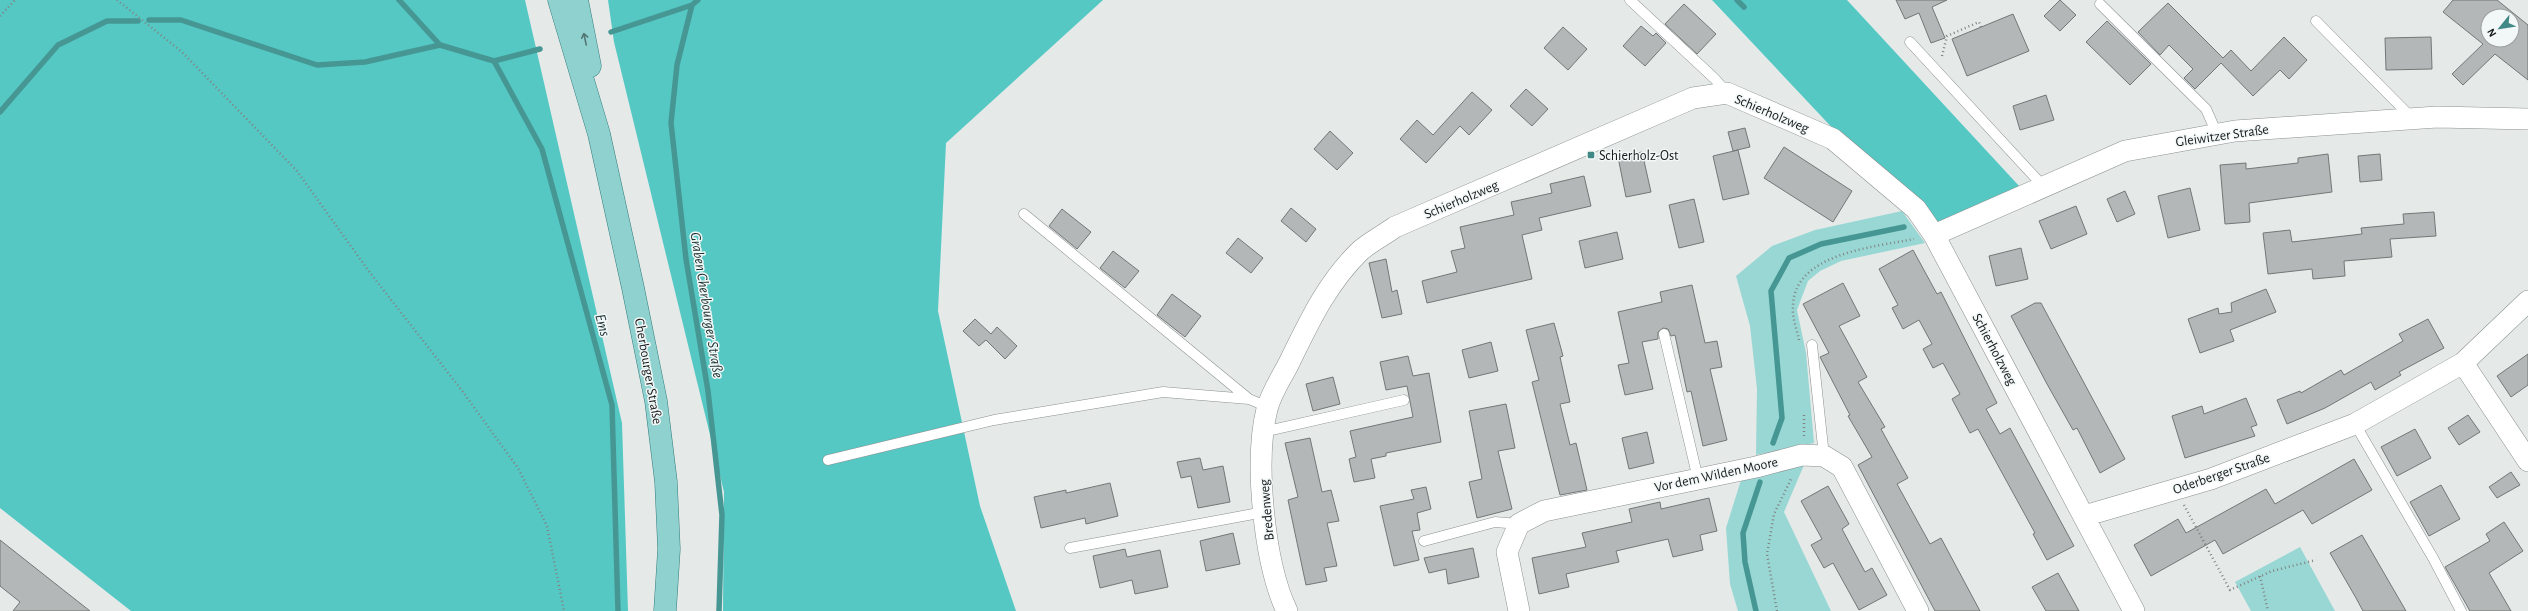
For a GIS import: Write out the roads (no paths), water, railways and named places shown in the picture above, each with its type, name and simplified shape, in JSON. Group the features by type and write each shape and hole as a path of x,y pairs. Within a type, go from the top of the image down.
{"main road":[{"name":"Cherbourger Straße","path":"549,0 553,16 598,134"},
{"name":"Cherbourger Straße","path":"559,0 598,134 633,288 656,401 666,482 669,549 664,611"},
{"name":"Cherbourger Straße","path":"577,0 590,62 598,134"}],"street":[{"name":"Schierholzweg","path":"1258,403 1332,282 1361,251 1395,227 1693,98 1727,93 1833,139 1916,209 1934,235 2134,611"},
{"name":"Gleiwitzer Straße","path":"1934,235 2125,151 2235,131 2412,118 2528,119"},
{"name":"Oderberger Straße","path":"2084,516 2211,479 2355,424 2462,363 2528,302"},
{"path":"2462,363 2528,461"},
{"name":"Bredenweg","path":"1258,403 1263,432 1264,512 1267,536 1279,594 1287,611"},
{"name":"Vor dem Wilden Moore","path":"1520,524 1544,511 1698,479 1802,455 1824,456 1842,467 1918,611"},
{"path":"1519,611 1507,552 1520,524"}],"lane":[{"path":"1630,0 1716,79 1727,93"},
{"path":"2100,4 2206,109 2217,134"},
{"path":"2316,21 2412,118"},
{"path":"1910,42 2043,186"},
{"path":"1024,214 1258,403"},
{"path":"1664,334 1698,479"},
{"path":"1812,345 1824,456"},
{"path":"828,460 994,420 1163,392 1258,403"},
{"path":"1263,432 1404,400"},
{"path":"2355,424 2433,558 2460,611"},
{"path":"1070,548 1264,512"},
{"path":"1424,541 1495,522 1520,524"}],"waterway":[{"path":"399,0 440,45 494,61 540,49"},
{"path":"611,32 692,5 698,0"},
{"path":"1737,0 1744,7"},
{"name":"Graben Cherbourger Straße","path":"692,5 677,65 671,123 686,259 708,391 722,515 719,611"},
{"path":"149,20 181,20 317,65 365,62 440,45"},
{"path":"0,112 58,45 107,21 138,21"},
{"name":"Ems","path":"494,61 542,149 612,405 618,611"},
{"path":"1773,443 1782,418 1771,291 1789,258 1821,244 1904,227"},
{"path":"1756,611 1745,562 1743,533 1760,482"}],"place":[{"name":"Schierholz-Ost","path":"1591,155"}]}
